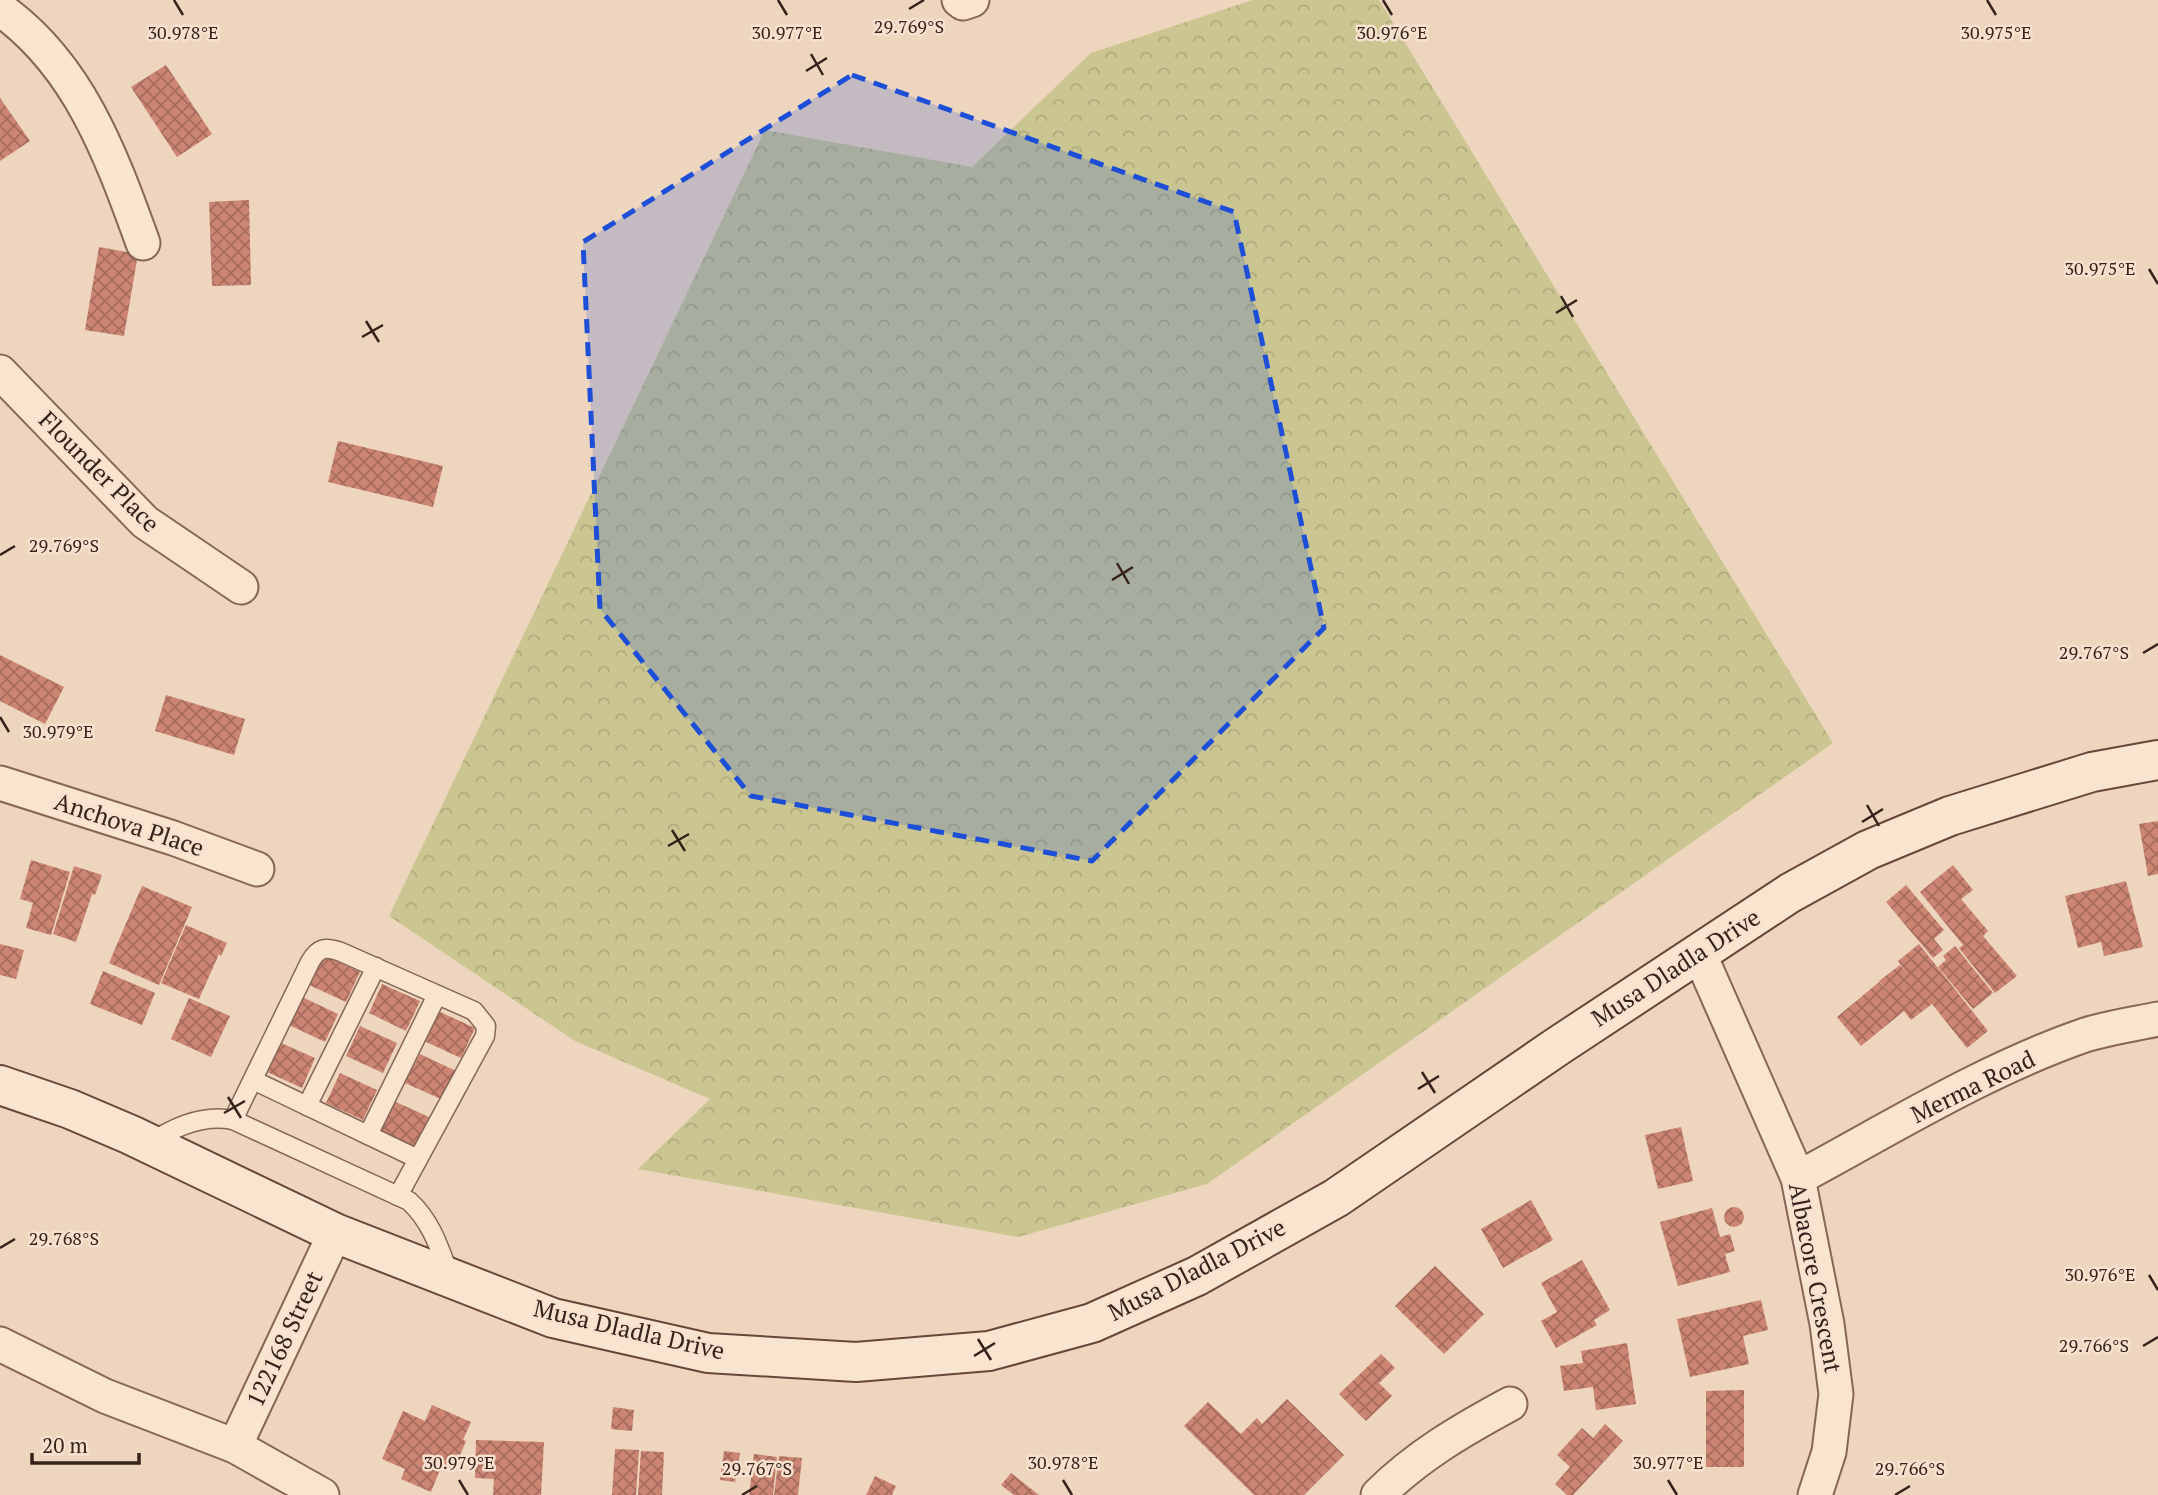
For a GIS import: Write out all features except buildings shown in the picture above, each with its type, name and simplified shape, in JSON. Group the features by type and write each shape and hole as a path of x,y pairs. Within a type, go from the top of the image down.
{"street":[{"path":"959,0 963,3 972,0"},
{"path":"0,9 47,52 88,108 111,158 143,243"},
{"name":"Flounder Place","path":"0,372 145,522 241,587"},
{"name":"Musa Dladla Drive","path":"0,1085 70,1109 150,1143 335,1233 553,1318 708,1353 856,1362 989,1352 1092,1323 1197,1276 1336,1198 1790,893 1868,850 1951,816 2092,772 2158,760"},
{"name":"Anchova Place","path":"0,783 173,838 257,869"},
{"name":"Albacore Crescent","path":"1699,953 1797,1178 1827,1324 1836,1394 1829,1452 1815,1495"},
{"name":"Merma Road","path":"1797,1178 1933,1104 2018,1062 2087,1035 2158,1019"},
{"name":"122168 Street","path":"235,1446 335,1233"},
{"path":"0,1344 105,1396 235,1446 280,1485 322,1495"},
{"path":"1378,1495 1419,1458 1457,1433 1510,1404"}],"lane":[{"path":"233,1120 315,953 321,948 330,948 474,1011 482,1018 487,1030 398,1196"},
{"path":"307,1106 376,967"},
{"path":"368,1135 437,995"},
{"path":"253,1080 418,1159"},
{"path":"150,1143 187,1124 221,1117 233,1120 409,1200 425,1217 433,1232 450,1278"}],"highlighted area":[{"path":"852,75 1234,212 1324,628 1092,861 751,796 600,609 583,242"}],"green space":[{"path":"1253,0 1379,0 1833,743 1207,1184 1018,1237 638,1169 710,1099 575,1041 389,916 765,130 972,167 1091,53"}]}
